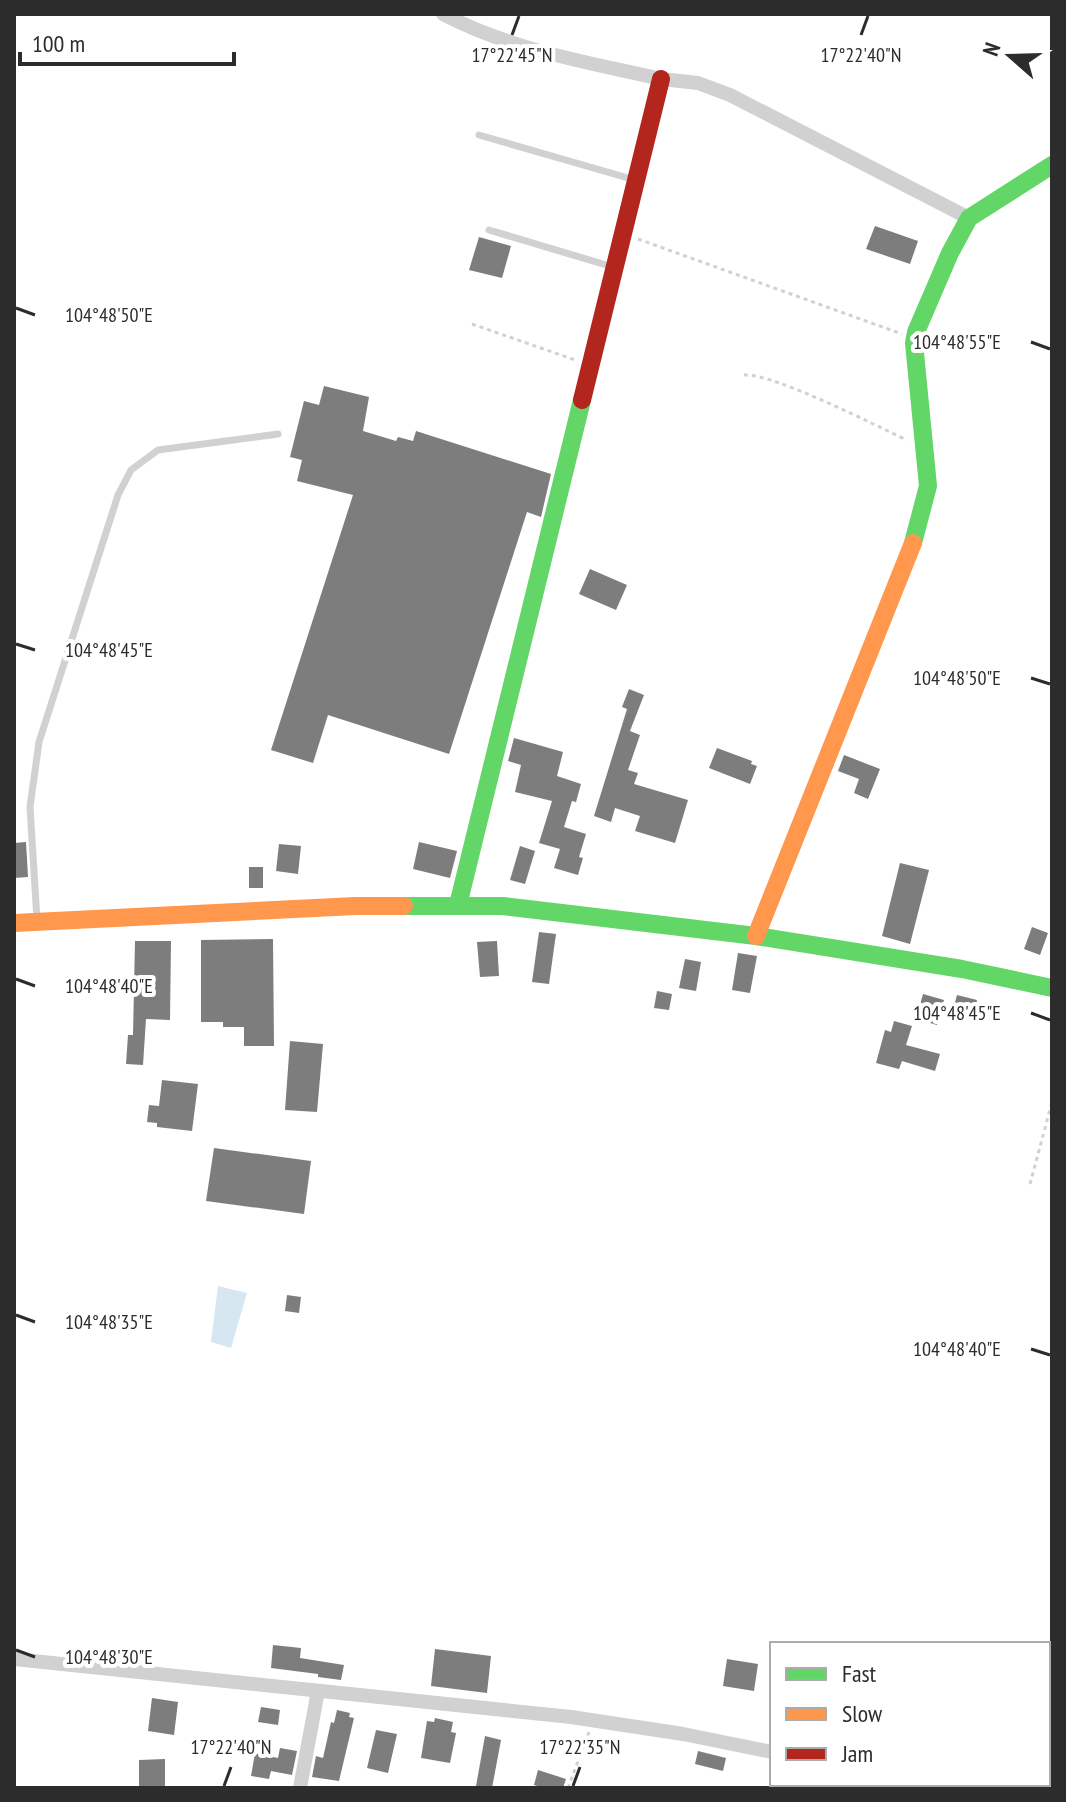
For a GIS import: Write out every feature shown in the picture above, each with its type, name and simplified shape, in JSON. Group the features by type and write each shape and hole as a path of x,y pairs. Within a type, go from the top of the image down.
{"street":[{"path":"443,14 479,33 530,49 661,79 698,83 730,95 969,218"},
{"path":"458,905 661,79"},
{"path":"756,936 911,552 928,486 914,343 916,332 950,253 969,218 1052,165"},
{"path":"14,923 355,906 503,906 756,936 962,969 1052,988"},
{"path":"14,1659 594,1720 770,1752"},
{"path":"300,1788 318,1691"}],"lane":[{"path":"479,135 636,181"},
{"path":"489,230 616,268"},
{"path":"37,922 30,807 39,742 118,495 131,470 158,450 278,434"}],"path":[{"path":"624,234 899,332 914,343"},
{"path":"472,324 592,366"},
{"path":"744,375 755,374 785,385 923,447"},
{"path":"1030,1184 1052,1102"},
{"path":"568,1788 594,1720"}],"water":[{"path":"218,1286 247,1293 231,1348 211,1342"}],"building":[{"path":"875,226 918,241 910,264 866,249"},
{"path":"479,237 511,246 502,278 469,270"},
{"path":"324,386 369,397 363,431 396,441 398,437 413,441 416,431 551,474 541,517 527,512 449,754 328,715 313,763 271,750 353,495 297,481 302,460 290,457 304,401 319,405"},
{"path":"590,569 627,585 616,610 579,594"},
{"path":"629,689 644,695 630,731 640,735 628,770 638,773 634,784 688,800 675,843 635,831 640,816 615,808 611,822 594,816 627,709 622,707"},
{"path":"514,738 563,752 557,776 581,784 564,827 586,834 579,857 583,858 578,875 554,868 560,849 539,843 552,801 515,792 521,765 508,761"},
{"path":"717,748 752,761 751,764 757,766 750,784 709,768"},
{"path":"844,755 880,769 868,799 854,793 859,779 838,771"},
{"path":"26,842 28,877 14,878 14,843"},
{"path":"419,842 457,851 450,878 413,869"},
{"path":"279,844 301,846 298,874 276,871"},
{"path":"520,846 535,851 525,884 510,880"},
{"path":"900,863 929,870 910,944 882,936"},
{"path":"249,867 263,867 263,888 249,888"},
{"path":"1032,927 1048,933 1040,955 1024,949"},
{"path":"539,932 556,934 549,984 532,982"},
{"path":"273,939 274,1046 244,1046 244,1027 223,1027 223,1022 201,1022 201,940"},
{"path":"135,941 171,941 170,1020 146,1019 143,1065 126,1064 128,1035 133,1035"},
{"path":"497,941 499,976 480,977 477,942"},
{"path":"738,953 757,956 750,993 732,990"},
{"path":"685,959 701,962 696,991 679,988"},
{"path":"657,991 672,994 669,1010 654,1008"},
{"path":"923,994 944,1000 937,1025 916,1019"},
{"path":"957,995 977,1000 974,1015 953,1010"},
{"path":"894,1021 912,1026 906,1045 940,1054 935,1071 902,1061 899,1069 876,1063 885,1030 891,1032"},
{"path":"290,1041 323,1044 317,1112 285,1110"},
{"path":"162,1080 198,1084 192,1131 157,1127 157,1123 147,1122 149,1105 159,1106"},
{"path":"214,1148 311,1161 304,1214 206,1201"},
{"path":"287,1295 301,1297 299,1313 285,1311"},
{"path":"273,1645 301,1648 300,1658 344,1665 341,1680 271,1668"},
{"path":"435,1649 491,1656 487,1693 431,1686"},
{"path":"727,1659 758,1664 754,1691 723,1686"},
{"path":"152,1698 178,1702 174,1735 148,1731"},
{"path":"261,1707 280,1710 278,1725 258,1722"},
{"path":"337,1710 350,1713 349,1717 354,1718 339,1781 312,1777 316,1756 323,1758"},
{"path":"435,1718 453,1722 451,1732 456,1733 450,1763 421,1758 427,1721 434,1722"},
{"path":"376,1730 397,1734 388,1773 367,1768"},
{"path":"485,1736 501,1740 492,1788 476,1786"},
{"path":"280,1748 297,1751 292,1775 271,1771 269,1779 251,1776 255,1753 278,1758"},
{"path":"698,1751 726,1758 723,1771 695,1764"},
{"path":"165,1759 165,1788 139,1788 139,1760"},
{"path":"538,1770 566,1779 563,1788 534,1785"}],"traffic: fast":[{"path":"913,543 928,486 914,343 916,332 950,253 969,218 1052,165"},
{"path":"458,905 582,400"},
{"path":"404,906 503,906 756,936 962,969 1052,988"}],"traffic: slow":[{"path":"756,936 913,543"},
{"path":"14,923 404,906"}],"traffic: jam":[{"path":"582,400 661,79"}]}
